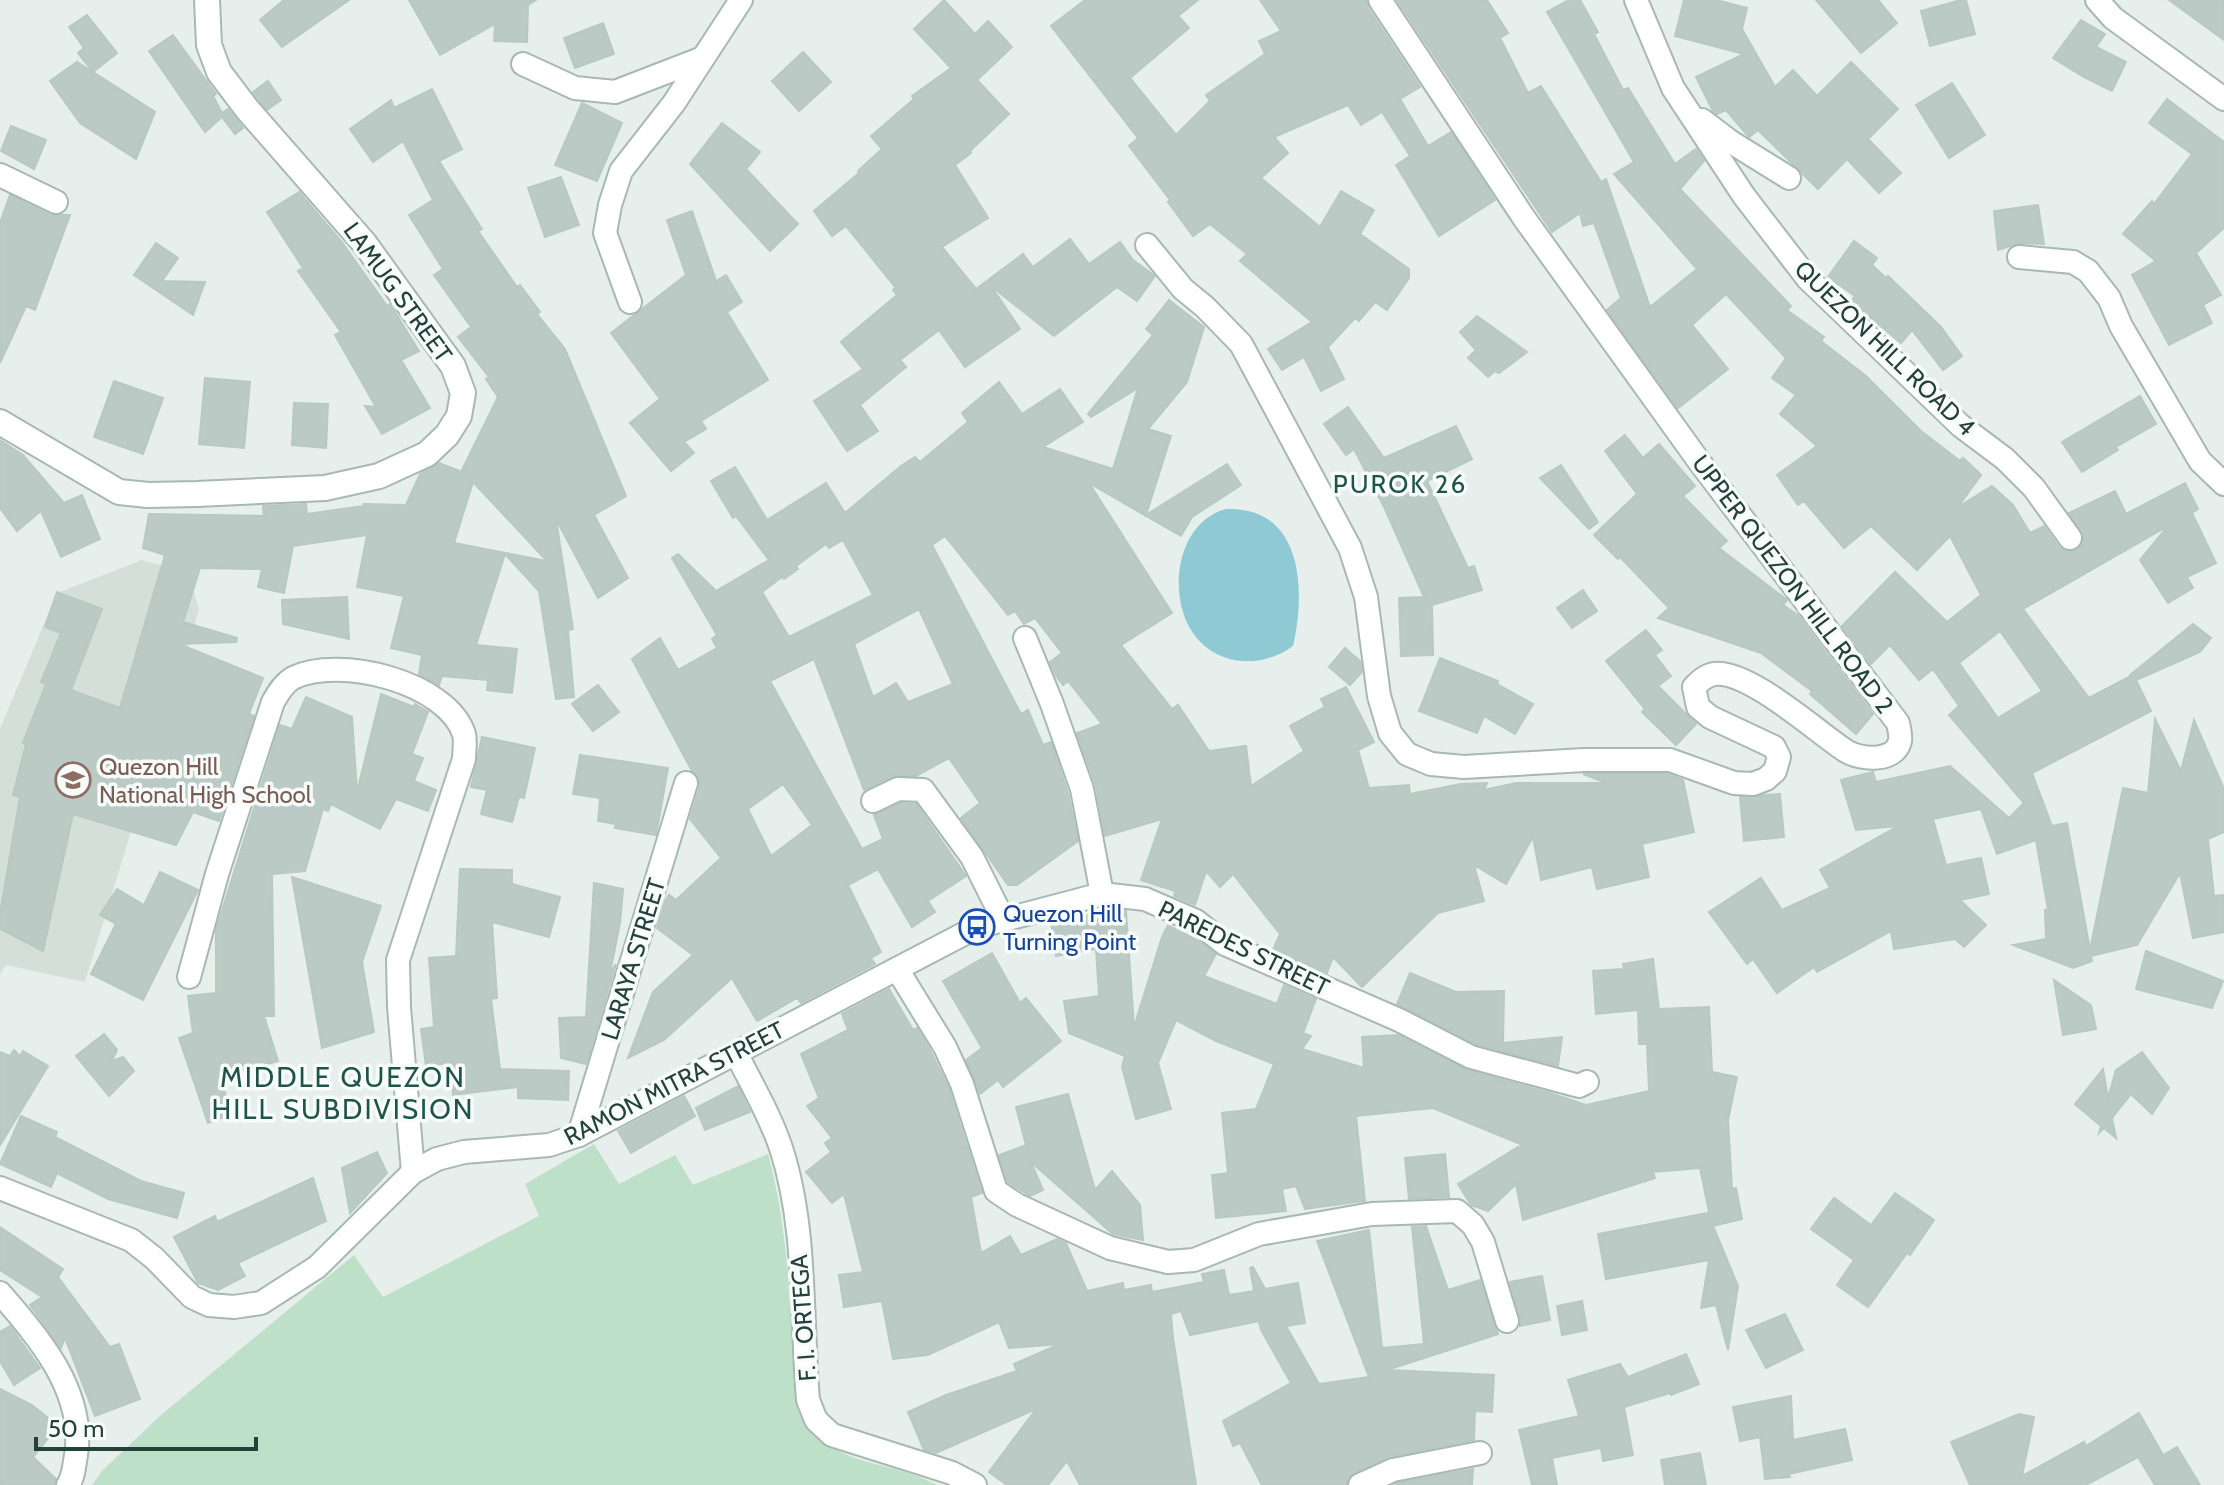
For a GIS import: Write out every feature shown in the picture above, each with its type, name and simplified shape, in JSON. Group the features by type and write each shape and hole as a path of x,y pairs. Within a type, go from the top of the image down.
{"street":[{"name":"LAMUG STREET","path":"0,422 119,492 148,495 325,488 379,476 427,454 447,435 459,416 463,393 453,366 408,301 356,233 247,109 219,72 209,45 207,0"},
{"path":"630,302 605,233 621,171 674,103 741,0"},
{"name":"UPPER QUEZON HILL ROAD 2","path":"1147,245 1183,289 1241,344 1350,548 1366,597 1379,696 1390,733 1407,754 1431,764 1464,767 1584,760 1670,760 1734,783 1753,784 1766,779 1775,771 1779,757 1774,747 1710,717 1698,707 1694,687 1702,678 1717,674 1736,678 1788,706 1849,753 1880,758 1898,747 1901,738 1898,723 1701,464 1524,218 1380,0"},
{"name":"QUEZON HILL ROAD 4","path":"1636,0 1673,88 1744,196 1808,279 1961,426 2005,459 2034,488 2070,538"},
{"path":"2097,0 2113,18 2224,99"},
{"path":"523,64 575,88 615,92 704,57"},
{"name":"QUEZON HILL ROAD 4","path":"1685,107 1731,142 1789,178"},
{"path":"0,175 56,202"},
{"path":"2019,257 2073,262 2088,271 2109,298 2128,338 2200,461 2224,484"},
{"path":"1025,638 1082,789 1102,894"},
{"path":"189,977 217,874 273,702 280,690 292,679 315,672 341,670 382,676 441,702 456,719 465,736 464,759 398,960 413,1172"},
{"name":"LARAYA STREET","path":"579,1135 686,783"},
{"path":"873,801 898,789 923,790 972,857 1003,919"},
{"name":"PAREDES STREET","path":"897,969 977,927 1003,919 1102,894 1145,899 1196,921 1225,944 1399,1020 1471,1057 1579,1086 1587,1082"},
{"path":"897,969 945,1047 962,1084 996,1191 1017,1205 1110,1248 1168,1262 1194,1260 1259,1234 1308,1225 1372,1214 1457,1211 1473,1225 1483,1242 1507,1321"},
{"name":"RAMON MITRA STREET","path":"0,1188 131,1240 154,1258 192,1297 209,1305 234,1307 261,1303 317,1267 413,1172 437,1159 464,1152 549,1145 579,1135 897,969"},
{"name":"F. I. ORTEGA","path":"736,1053 770,1118 791,1187 801,1262 808,1400 816,1420 832,1435 952,1473 975,1485"},
{"path":"0,1293 43,1347 73,1400 78,1446 68,1485"},
{"path":"1360,1485 1393,1470 1480,1453"}],"shaded area":[{"name":"Quezon Hill National High School","path":"142,560 188,574 199,609 85,982 6,965 0,974 0,729 57,593"}],"green space":[{"path":"594,1144 619,1184 675,1155 693,1185 768,1154 776,1186 789,1282 798,1411 827,1444 843,1453 937,1485 92,1485 102,1471 161,1415 354,1255 383,1297 539,1216 525,1184"}],"water":[{"path":"1226,509 1252,512 1271,521 1284,536 1293,555 1299,601 1293,646 1261,660 1229,659 1214,652 1190,629 1183,612 1179,581 1184,550 1200,524"}],"building":[{"path":"284,0 349,0 282,47 260,20"},
{"path":"409,0 536,0 528,5 527,42 494,41 495,24 440,55"},
{"path":"944,0 975,34 988,21 1012,47 977,80 1009,114 955,165 988,218 942,247 976,289 1023,254 1033,267 1070,239 1089,264 1120,242 1133,260 1155,276 1137,301 1117,287 1054,336 991,286 1020,329 965,367 939,330 900,360 906,367 860,405 878,431 847,451 814,401 863,369 841,342 897,295 893,290 896,288 846,226 832,236 814,211 882,149 871,136 914,99 912,96 951,68 914,29"},
{"path":"1085,0 1198,0 1178,16 1189,28 1130,78 1176,135 1210,101 1206,95 1265,54 1259,41 1281,31 1260,0 1366,0 1368,8 1420,87 1400,99 1428,146 1451,132 1495,200 1439,236 1396,165 1410,156 1382,112 1361,125 1348,105 1274,137 1288,153 1261,178 1320,227 1341,191 1374,210 1360,234 1409,269 1409,278 1387,310 1375,302 1359,321 1355,318 1328,347 1344,379 1321,391 1304,357 1282,370 1268,349 1312,322 1240,261 1247,254 1210,224 1193,236 1168,202 1170,200 1129,146 1138,138 1051,26"},
{"path":"1397,0 1487,0 1508,33 1500,38 1528,93 1541,86 1601,182 1606,179 1650,307 1697,269 1614,174 1634,162 1547,12 1569,0 1580,0 1598,32 1594,34 1623,90 1628,88 1675,164 1696,149 1704,161 1680,189 1791,306 1787,310 1824,337 1821,341 1866,376 1921,431 1960,461 1963,458 1981,475 1958,507 1992,486 2013,505 2030,533 2044,526 2059,547 2072,552 2082,544 2084,537 2069,513 2115,491 2126,514 2185,483 2198,509 2192,513 2216,563 2187,577 2193,588 2168,603 2140,560 2168,526 2023,609 2089,698 2131,676 2193,624 2211,638 2200,652 2136,680 2151,711 2032,773 2052,826 2067,823 2090,950 2123,788 2148,793 2155,719 2181,771 2194,720 2224,789 2224,832 2208,839 2214,896 2224,895 2224,932 2193,938 2180,873 2137,945 2091,956 2092,961 2073,968 2013,945 2046,939 2045,910 2048,910 2036,840 1997,854 1981,809 1933,819 1946,865 1981,858 1989,894 1960,900 1986,925 1964,947 1955,939 1894,949 1891,931 1817,972 1814,967 1777,993 1753,959 1747,964 1709,912 1761,878 1782,910 1830,888 1820,870 1898,826 1856,830 1841,780 1873,772 1876,782 1950,766 2009,818 2024,803 1949,715 1959,706 1933,669 1919,680 1890,645 1871,664 1842,626 1895,572 1947,622 1981,595 1950,536 1917,570 1871,526 1844,548 1804,501 1798,505 1777,475 1817,446 1780,414 1796,395 1772,378 1786,358 1726,294 1692,325 1728,369 1678,408 1607,310 1621,298 1594,223 1583,226 1580,213 1552,232","holes":["2000,631 2042,691 1998,718 1959,663"]},
{"path":"1684,0 1716,0 1747,8 1742,29 1775,87 1793,70 1817,96 1851,62 1898,109 1868,139 1901,173 1879,193 1847,159 1818,189 1758,130 1749,137 1726,110 1717,114 1713,111 1696,77 1744,54 1675,36"},
{"path":"1816,0 1878,0 1897,23 1861,53"},
{"path":"1966,0 1975,34 1930,46 1921,11"},
{"path":"2169,0 2224,0 2224,40"},
{"path":"87,15 117,53 93,72 78,53 84,48 69,27"},
{"path":"2081,20 2105,34 2096,47 2126,62 2112,91 2053,58"},
{"path":"603,23 614,54 575,68 564,38"},
{"path":"173,35 216,94 213,96 222,113 228,109 243,128 235,134 222,117 205,132 149,51"},
{"path":"803,52 831,82 799,111 772,81"},
{"path":"77,62 155,112 136,159 80,123 50,81"},
{"path":"268,81 281,100 267,110 253,92"},
{"path":"1952,83 1985,135 1949,158 1916,105"},
{"path":"432,89 462,149 439,161 482,229 478,231 565,349 626,496 594,515 628,578 598,598 556,519 573,629 568,630 574,697 556,699 539,591 505,554 476,645 517,649 512,693 487,690 488,680 442,676 439,685 419,674 422,655 391,648 404,596 357,587 367,535 293,546 284,593 258,587 262,569 200,568 183,622 237,638 236,642 179,644 263,678 249,714 254,716 219,821 193,812 176,845 73,814 43,951 0,929 0,914 20,797 13,795 26,744 23,743 46,684 41,682 61,633 45,627 57,592 102,609 71,690 120,708 165,555 143,548 149,514 264,516 263,506 306,504 307,514 364,504 406,505 420,474 439,463 465,473 462,470 498,397 486,379 489,377 458,337 471,327 434,275 443,269 409,215 433,200 403,141 373,162 350,129 391,100 394,108","holes":["473,482 547,561 454,543"]},
{"path":"2167,99 2224,142 2224,228 2196,253 2221,295 2203,305 2212,323 2169,345 2132,275 2156,261 2123,234 2152,201 2154,204 2192,154 2149,123"},
{"path":"582,103 622,123 597,181 555,165"},
{"path":"722,123 760,152 746,169 798,224 770,251 690,164"},
{"path":"11,126 46,140 34,169 1,151"},
{"path":"561,177 579,225 545,237 528,188"},
{"path":"299,192 341,241 387,306 390,304 419,351 401,360 430,408 382,434 365,406 376,407 335,335 341,332 298,271 303,268 267,212"},
{"path":"10,195 50,215 70,215 35,310 26,306 0,363 0,223"},
{"path":"2038,205 2044,244 2020,243 1998,250 1994,211"},
{"path":"692,211 716,281 726,275 742,302 727,312 768,380 701,421 706,429 684,442 694,453 671,471 630,423 660,399 611,333 686,275 667,220"},
{"path":"1854,241 1877,258 1872,265 1886,278 1888,276 1941,327 1962,356 1943,370 1912,330 1901,343 1851,301 1855,296 1828,277"},
{"path":"156,243 178,258 162,281 205,282 193,315 134,275"},
{"path":"1169,300 1204,327 1187,382 1148,429 1171,436 1146,515 1227,464 1241,485 1192,517 1181,536 1089,483 1172,613 1121,645 1172,709 1178,705 1209,751 1246,746 1251,786 1304,751 1290,726 1325,707 1321,699 1346,687 1374,742 1358,750 1369,788 1409,785 1410,794 1461,784 1487,783 1484,790 1516,783 1607,783 1583,774 1668,774 1683,780 1694,832 1642,844 1649,877 1597,889 1592,867 1541,880 1533,837 1506,884 1474,865 1484,901 1438,913 1362,987 1333,957 1327,973 1273,950 1280,934 1233,874 1220,887 1206,871 1195,905 1174,896 1175,891 1141,880 1162,819 1105,836 1096,786 1077,733 1102,724 1068,681 1063,685 1056,676 1050,662 1062,653 1035,618 1024,624 1015,611 1008,615 945,536 932,545 1021,714 1028,710 1043,745 1051,742 1068,793 1078,841 1017,885 1008,885 961,818 980,803 949,758 916,776 893,776 864,790 814,659 770,681 862,849 883,839 874,815 901,803 916,804 966,876 928,901 935,912 912,927 878,869 848,885 881,952 871,958 875,964 801,1003 797,998 757,1021 732,978 664,1040 628,1058 653,992 693,955 657,928 665,901 669,895 676,900 721,858 690,819 699,779 632,659 660,638 678,670 717,648 712,639 717,635 672,558 678,554 716,591 769,560 736,516 733,518 711,481 735,467 767,520 826,483 845,513 901,466 915,457 920,462 968,422 962,413 999,382 1022,414 1060,389 1083,422 1043,447 1113,469 1138,388 1091,417 1088,414 1153,335 1146,329","holes":["843,540 873,595 789,637 762,592 798,569 796,566 826,544 829,548","919,609 953,684 908,702 896,683 873,697 854,644","783,784 812,825 771,856 748,809"]},
{"path":"1477,316 1527,352 1499,373 1495,371 1488,377 1468,358 1476,350 1460,332"},
{"path":"205,378 250,382 244,448 199,444"},
{"path":"114,381 163,398 143,454 94,437"},
{"path":"2140,396 2156,424 2116,447 2118,450 2082,472 2062,442"},
{"path":"294,403 328,404 326,448 292,445"},
{"path":"1348,407 1384,458 1456,426 1472,459 1427,481 1468,568 1474,566 1482,590 1432,605 1433,655 1401,656 1399,598 1424,597 1354,449 1346,455 1324,424"},
{"path":"1625,435 1643,458 1659,444 1695,486 1683,496 1727,541 1719,548 1787,600 1783,605 1798,615 1873,714 1856,734 1810,694 1812,691 1761,653 1658,618 1669,608 1594,535 1637,494 1605,451"},
{"path":"0,440 23,455 64,503 82,495 100,539 61,557 41,511 17,531 0,508"},
{"path":"1561,465 1598,522 1589,529 1540,478"},
{"path":"1583,590 1597,611 1572,628 1557,608"},
{"path":"347,597 349,639 283,624 282,600"},
{"path":"1646,630 1662,650 1655,655 1671,676 1658,686 1696,724 1676,745 1642,712 1645,709 1606,661"},
{"path":"1345,648 1360,661 1362,672 1350,685 1329,667"},
{"path":"1440,658 1498,681 1497,684 1533,704 1515,734 1484,716 1477,733 1419,711"},
{"path":"598,685 619,712 593,731 572,704"},
{"path":"381,694 414,707 415,704 428,712 412,754 423,758 414,781 436,790 428,811 396,799 380,829 331,804 328,811 323,809 305,871 272,874 274,1016 264,1016 278,1061 220,1078 232,1114 208,1123 179,1038 193,1033 188,996 216,993 216,930 280,725 292,729 306,697 352,717 357,792"},
{"path":"482,737 535,748 524,798 519,797 512,822 481,814 487,790 471,787"},
{"path":"580,755 668,768 656,835 615,828 616,824 598,821 600,798 573,794"},
{"path":"1780,794 1784,837 1744,841 1740,797"},
{"path":"460,869 512,870 512,884 560,897 549,937 492,922 497,998 491,999 500,1069 569,1071 568,1100 518,1098 518,1087 453,1095 449,1063 426,1066 421,1029 434,1027 429,958 456,956"},
{"path":"160,872 198,890 143,1000 91,974 116,924 100,915 117,889 144,905"},
{"path":"292,877 381,906 362,962 374,1032 322,1048"},
{"path":"594,883 623,889 610,973 616,964 586,1064 561,1058 559,1018 586,1017"},
{"path":"1126,911 1134,1027 1168,925 1216,954 1204,976 1277,1004 1284,985 1316,999 1303,1033 1311,1036 1302,1049 1364,1068 1362,1037 1398,1035 1467,1070 1586,1105 1649,1091 1647,1044 1639,1044 1638,1010 1596,1014 1593,971 1624,969 1623,964 1653,959 1659,1009 1709,1007 1712,1072 1737,1077 1728,1120 1732,1189 1736,1188 1742,1219 1713,1226 1738,1286 1728,1350 1716,1305 1701,1308 1709,1260 1606,1279 1598,1234 1708,1213 1711,1221 1700,1168 1653,1172 1655,1178 1523,1220 1516,1184 1488,1211 1471,1205 1458,1184 1518,1147 1525,1146 1433,1108 1356,1116 1365,1201 1305,1209 1296,1186 1282,1189 1286,1211 1216,1218 1212,1175 1228,1173 1222,1113 1256,1109 1274,1064 1216,1041 1176,1020 1158,1063 1171,1109 1136,1119 1122,1067 1125,1056 1069,1033 1064,1001 1099,996 1096,949 1056,956 1051,922"},
{"path":"2146,951 2223,981 2212,1008 2136,989"},
{"path":"992,953 1020,1003 1026,998 1061,1041 1003,1087 998,1080 980,1094 966,1060 982,1048 943,981"},
{"path":"1410,973 1456,992 1504,991 1503,1043 1562,1037 1558,1066 1476,1044 1397,1004"},
{"path":"2054,980 2091,1005 2096,1029 2063,1035"},
{"path":"889,989 913,1030 917,1028 949,1089 959,1121 957,1123 982,1193 971,1197 981,1253 1010,1236 1021,1255 1057,1239 1066,1243 1087,1291 1123,1283 1124,1290 1151,1285 1152,1292 1204,1282 1202,1274 1224,1270 1229,1295 1254,1291 1250,1268 1253,1267 1265,1289 1298,1283 1305,1323 1286,1326 1319,1384 1369,1377 1317,1241 1369,1230 1382,1348 1424,1344 1412,1227 1426,1226 1448,1290 1480,1280 1498,1334 1387,1370 1494,1375 1492,1412 1475,1411 1474,1440 1388,1457 1354,1473 1346,1485 1262,1485 1240,1443 1233,1446 1223,1421 1291,1383 1259,1321 1190,1335 1181,1311 1171,1314 1173,1338 1196,1485 1080,1485 1067,1461 1048,1485 1007,1485 989,1472 1036,1409 936,1453 924,1450 908,1412 946,1395 1017,1371 1014,1364 1060,1344 1009,1348 999,1322 928,1355 893,1359 882,1301 844,1307 839,1275 863,1272 844,1194 832,1203 806,1172 831,1152 825,1143 832,1138 807,1106 819,1098 801,1054 848,1030 842,1014"},
{"path":"104,1034 117,1050 112,1061 123,1057 134,1071 109,1096 76,1056"},
{"path":"14,1050 20,1056 23,1051 48,1066 0,1145 0,1052 10,1056"},
{"path":"2142,1052 2169,1088 2152,1114 2131,1094 2112,1118 2116,1138 2104,1128 2099,1133 2101,1126 2075,1104 2103,1069 2108,1098 2116,1070"},
{"path":"738,1086 750,1112 705,1130 696,1108"},
{"path":"1068,1094 1095,1190 1112,1171 1140,1205 1143,1240 1113,1234 1031,1162 1043,1190 1030,1196 1008,1182 999,1155 1026,1145 1016,1107"},
{"path":"684,1096 695,1116 631,1153 618,1131"},
{"path":"21,1116 57,1132 55,1137 141,1181 184,1193 177,1218 108,1199 57,1173 51,1187 0,1164"},
{"path":"377,1152 387,1173 350,1213 342,1168"},
{"path":"1445,1154 1449,1197 1409,1199 1405,1158"},
{"path":"313,1178 326,1221 238,1263 245,1276 218,1290 198,1283 174,1237 215,1216 217,1222"},
{"path":"1895,1193 1934,1220 1868,1307 1837,1285 1854,1260 1811,1229 1834,1198 1871,1225"},
{"path":"0,1227 63,1269 58,1277 110,1347 119,1344 140,1399 95,1416 65,1338 61,1348 30,1305 42,1297 0,1270"},
{"path":"1542,1276 1550,1320 1520,1326 1510,1282"},
{"path":"1582,1301 1587,1330 1562,1335 1557,1306"},
{"path":"1785,1314 1803,1350 1766,1368 1746,1330"},
{"path":"10,1326 40,1368 14,1385 0,1361 0,1332"},
{"path":"1686,1354 1699,1384 1624,1407 1633,1455 1603,1461 1601,1448 1552,1458 1557,1485 1532,1485 1519,1430 1579,1416 1568,1380 1620,1364 1628,1377"},
{"path":"0,1389 32,1405 58,1426 33,1457 56,1479 54,1485 0,1485"},
{"path":"1791,1396 1793,1440 1845,1429 1852,1460 1789,1474 1790,1477 1765,1479 1760,1437 1740,1441 1733,1407"},
{"path":"2139,1413 2163,1455 2177,1447 2200,1485 2155,1485 2138,1457 2086,1485 1970,1485 1951,1442 2019,1414 2034,1417 2022,1476 2084,1442 2086,1446"},
{"path":"1700,1453 1706,1485 1665,1485 1661,1460"},
{"path":"1473,1469 1472,1485 1394,1485 1397,1483"}],"place":[{"name":"Quezon Hill National High School","path":"73,780"},
{"name":"Quezon Hill Turning Point","path":"977,927"}],"district":[{"name":"PUROK 26","path":"1400,484"},
{"name":"MIDDLE QUEZON HILL SUBDIVISION","path":"343,1093"}]}
